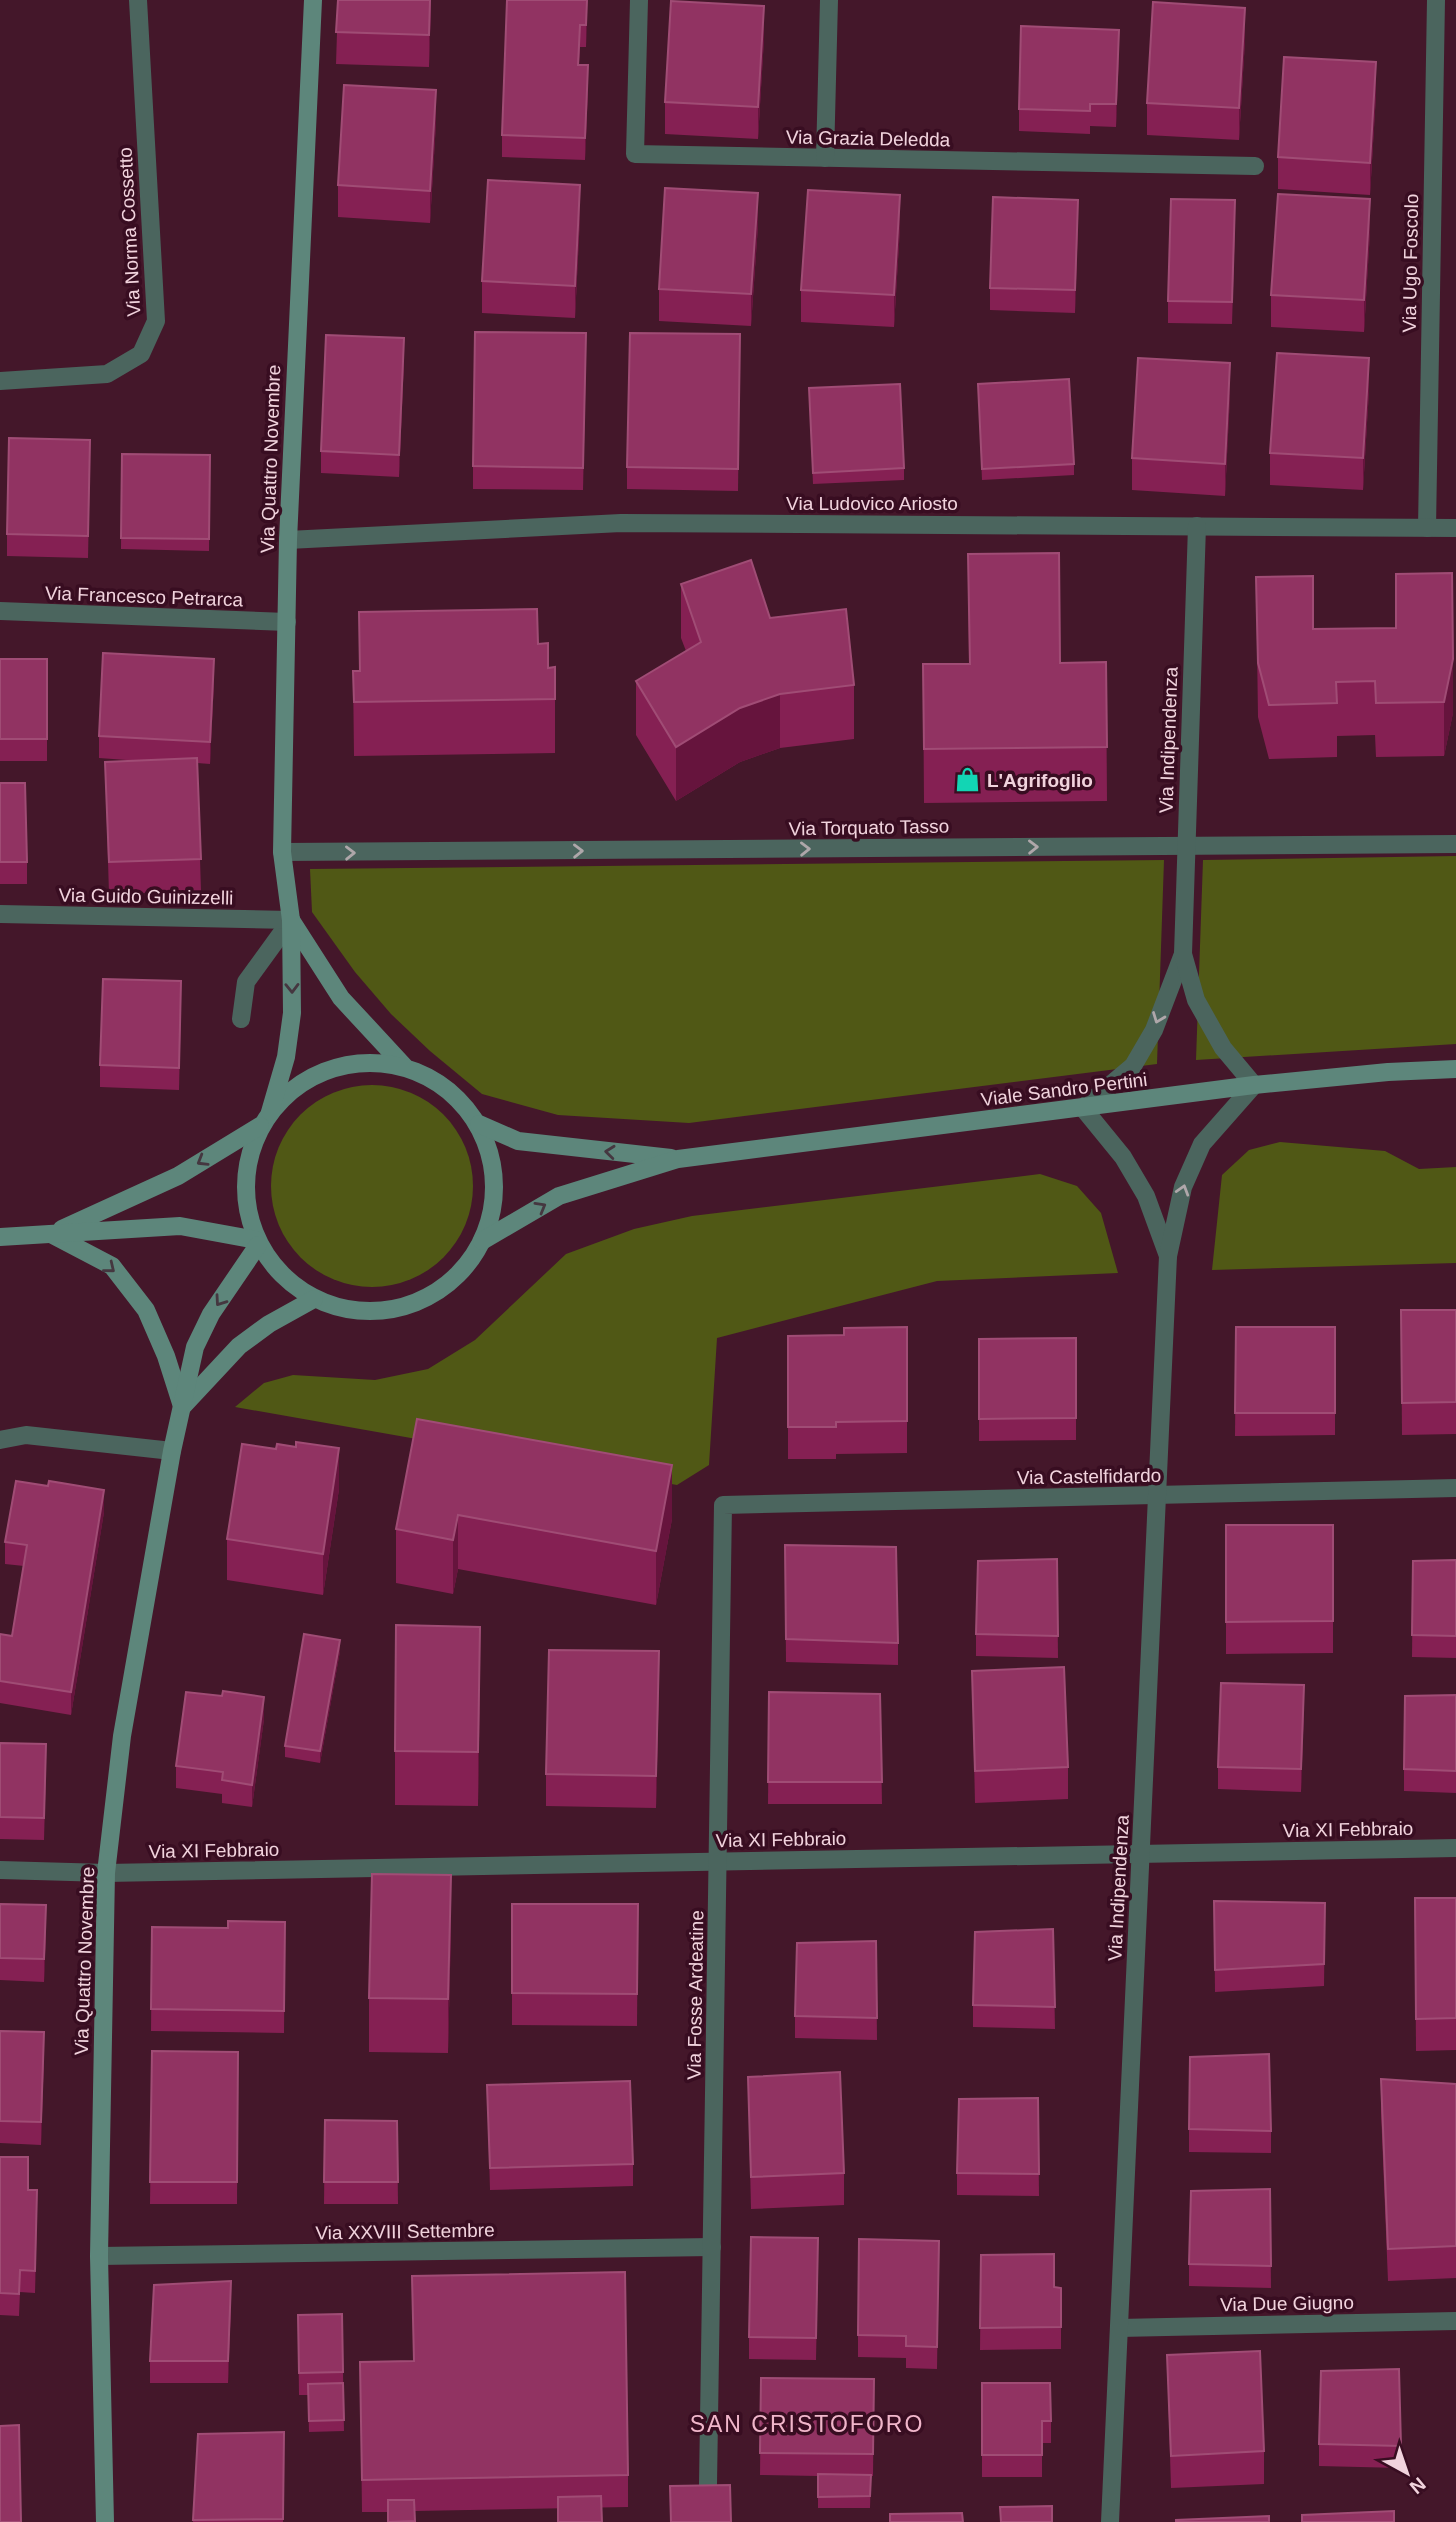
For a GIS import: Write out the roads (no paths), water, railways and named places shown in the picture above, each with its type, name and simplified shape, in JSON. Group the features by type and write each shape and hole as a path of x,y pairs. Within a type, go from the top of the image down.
{"street":[{"name":"Via Norma Cossetto","path":"0,381 107,374 141,354 156,321 138,0"},
{"name":"Via Quattro Novembre","path":"265,1119 286,1057 292,1013 291,920 282,852 288,540 313,0"},
{"name":"Via Grazia Deledda","path":"639,0 635,154 1255,166"},
{"path":"825,158 829,0"},
{"name":"Via Ugo Foscolo","path":"1427,527 1436,0"},
{"name":"Via Ludovico Ariosto","path":"288,540 621,523 1456,528"},
{"name":"Via Indipendenza","path":"1168,1256 1146,1196 1123,1157 1083,1108 1133,1066 1154,1030 1182,954 1197,526"},
{"name":"Via Francesco Petrarca","path":"0,611 287,622"},
{"name":"Via Torquato Tasso","path":"282,852 1456,844"},
{"name":"Via Guido Guinizzelli","path":"0,914 291,920"},
{"path":"241,1018 246,982 291,920 341,998 404,1066"},
{"name":"Via Indipendenza","path":"1110,2522 1168,1256 1183,1187 1202,1144 1254,1085 1223,1048 1196,1000 1182,954"},
{"name":"Viale Sandro Pertini","path":"51,1234 177,1176 265,1119 296,1086 329,1068 366,1061 404,1066 447,1087 479,1124 493,1162 494,1203 482,1241 464,1269 439,1291 410,1305 378,1311 345,1310 314,1299 282,1276 257,1242 245,1202 247,1163 265,1119"},
{"name":"Viale Sandro Pertini","path":"482,1241 559,1196 678,1159 1254,1085 1388,1072 1456,1069"},
{"name":"Viale Sandro Pertini","path":"479,1124 518,1141 678,1159"},
{"name":"Viale Sandro Pertini","path":"0,1237 180,1226 257,1242"},
{"path":"51,1234 112,1266 146,1310 166,1356 182,1407 239,1346 269,1324 314,1299"},
{"name":"Via Quattro Novembre","path":"105,2522 99,2256 106,1873 122,1736 172,1451 195,1348 211,1314 257,1242"},
{"path":"0,1440 26,1435 172,1451"},
{"name":"Via Castelfidardo","path":"723,1505 1456,1488"},
{"name":"Via Fosse Ardeatine","path":"708,2485 723,1505"},
{"name":"Via XI Febbraio","path":"0,1870 106,1873 1456,1848"},
{"name":"Via XXVIII Settembre","path":"99,2256 712,2247"},
{"name":"Via Due Giugno","path":"1119,2328 1456,2321"}],"place":[{"name":"L'Agrifoglio","path":"967,780"}],"district":[{"name":"SAN CRISTOFORO","path":"807,2424"}]}
